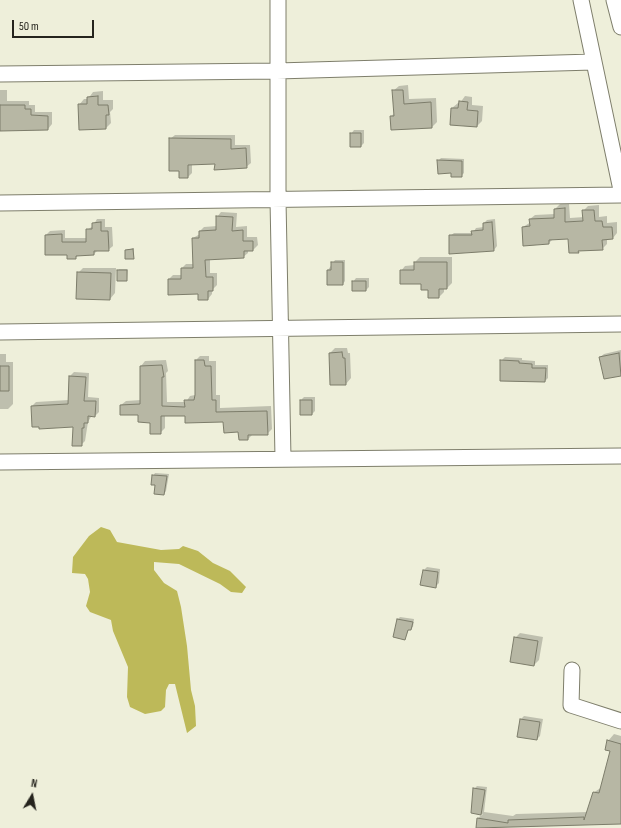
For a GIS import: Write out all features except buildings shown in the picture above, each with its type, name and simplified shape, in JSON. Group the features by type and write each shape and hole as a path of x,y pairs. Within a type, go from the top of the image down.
{"street":[{"path":"278,0 278,200 282,329 283,458"},
{"path":"580,0 621,190"},
{"path":"614,0 621,28"},
{"path":"0,74 277,71 593,62"},
{"path":"0,203 621,195"},
{"path":"0,332 621,324"},
{"path":"0,462 283,458 621,456"},
{"path":"572,670 571,705 621,722"}],"shaded area":[{"path":"101,527 110,530 117,542 161,550 179,549 183,546 198,551 213,563 230,571 246,587 242,593 231,592 220,584 179,564 154,562 154,570 164,583 177,591 181,607 187,646 191,690 195,706 196,726 187,733 175,684 169,684 166,690 165,707 161,711 145,714 130,707 127,697 128,667 113,631 111,620 90,612 86,606 90,592 88,579 85,574 72,573 73,557 89,536"}]}
